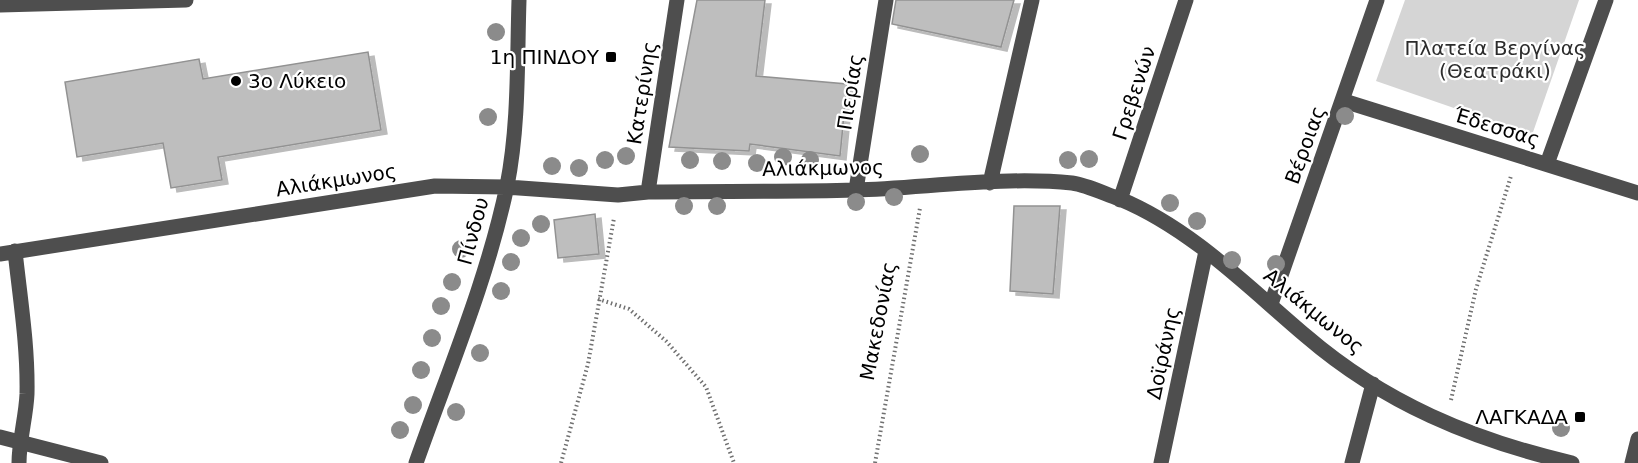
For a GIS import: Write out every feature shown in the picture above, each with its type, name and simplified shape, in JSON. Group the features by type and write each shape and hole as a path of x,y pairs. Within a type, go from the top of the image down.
{"street":[{"path":"0,5 186,0"},
{"name":"Πίνδου","path":"416,463 488,259 506,187 514,140 519,0"},
{"name":"Κατερίνης","path":"648,192 677,0"},
{"name":"Πιερίας","path":"856,190 885,0"},
{"path":"990,183 1032,0"},
{"name":"Γρεβενών","path":"1120,200 1186,0"},
{"name":"Βέροιας","path":"1271,304 1344,101 1377,0"},
{"path":"1547,164 1606,0"},
{"name":"Έδεσσας","path":"1344,101 1638,193"},
{"name":"Αλιάκμωνος","path":"8,252 435,186 506,187 618,195 648,192 856,190 990,183 1074,183 1120,200 1164,221 1206,251 1271,304 1307,338 1373,384 1424,415 1509,456 1572,463"},
{"name":"Δοϊράνης","path":"1161,463 1206,251"},
{"path":"8,252 25,341 27,396 19,441 19,463"},
{"path":"1352,463 1373,384"},
{"path":"0,437 101,463"},
{"path":"1632,463 1638,439"}],"path":[{"path":"1446,424 1476,290 1517,155"},
{"name":"Μακεδονίας","path":"875,463 924,186"},
{"path":"561,463 588,364 618,195"},
{"path":"598,299 629,309 666,341 706,387 734,463"}],"green space":[{"name":"Πλατεία Βεργίνας (Θεατράκι)","path":"1405,0 1579,0 1532,135 1376,81"}],"building":[{"path":"697,0 765,0 756,76 847,84 840,156 750,144 749,151 669,147"},
{"path":"896,0 1014,0 1001,47 892,24"},
{"path":"368,52 381,130 218,157 222,180 171,188 163,143 77,157 65,82 199,59 203,79"},
{"path":"1014,206 1060,206 1053,294 1010,291"},
{"path":"595,214 599,254 558,258 554,220"}],"place":[{"name":"1η ΠΙΝΔΟΥ","path":"611,57"},
{"name":"3ο Λύκειο","path":"236,81"},
{"name":"ΛΑΓΚΑΔΑ","path":"1580,417"}]}
